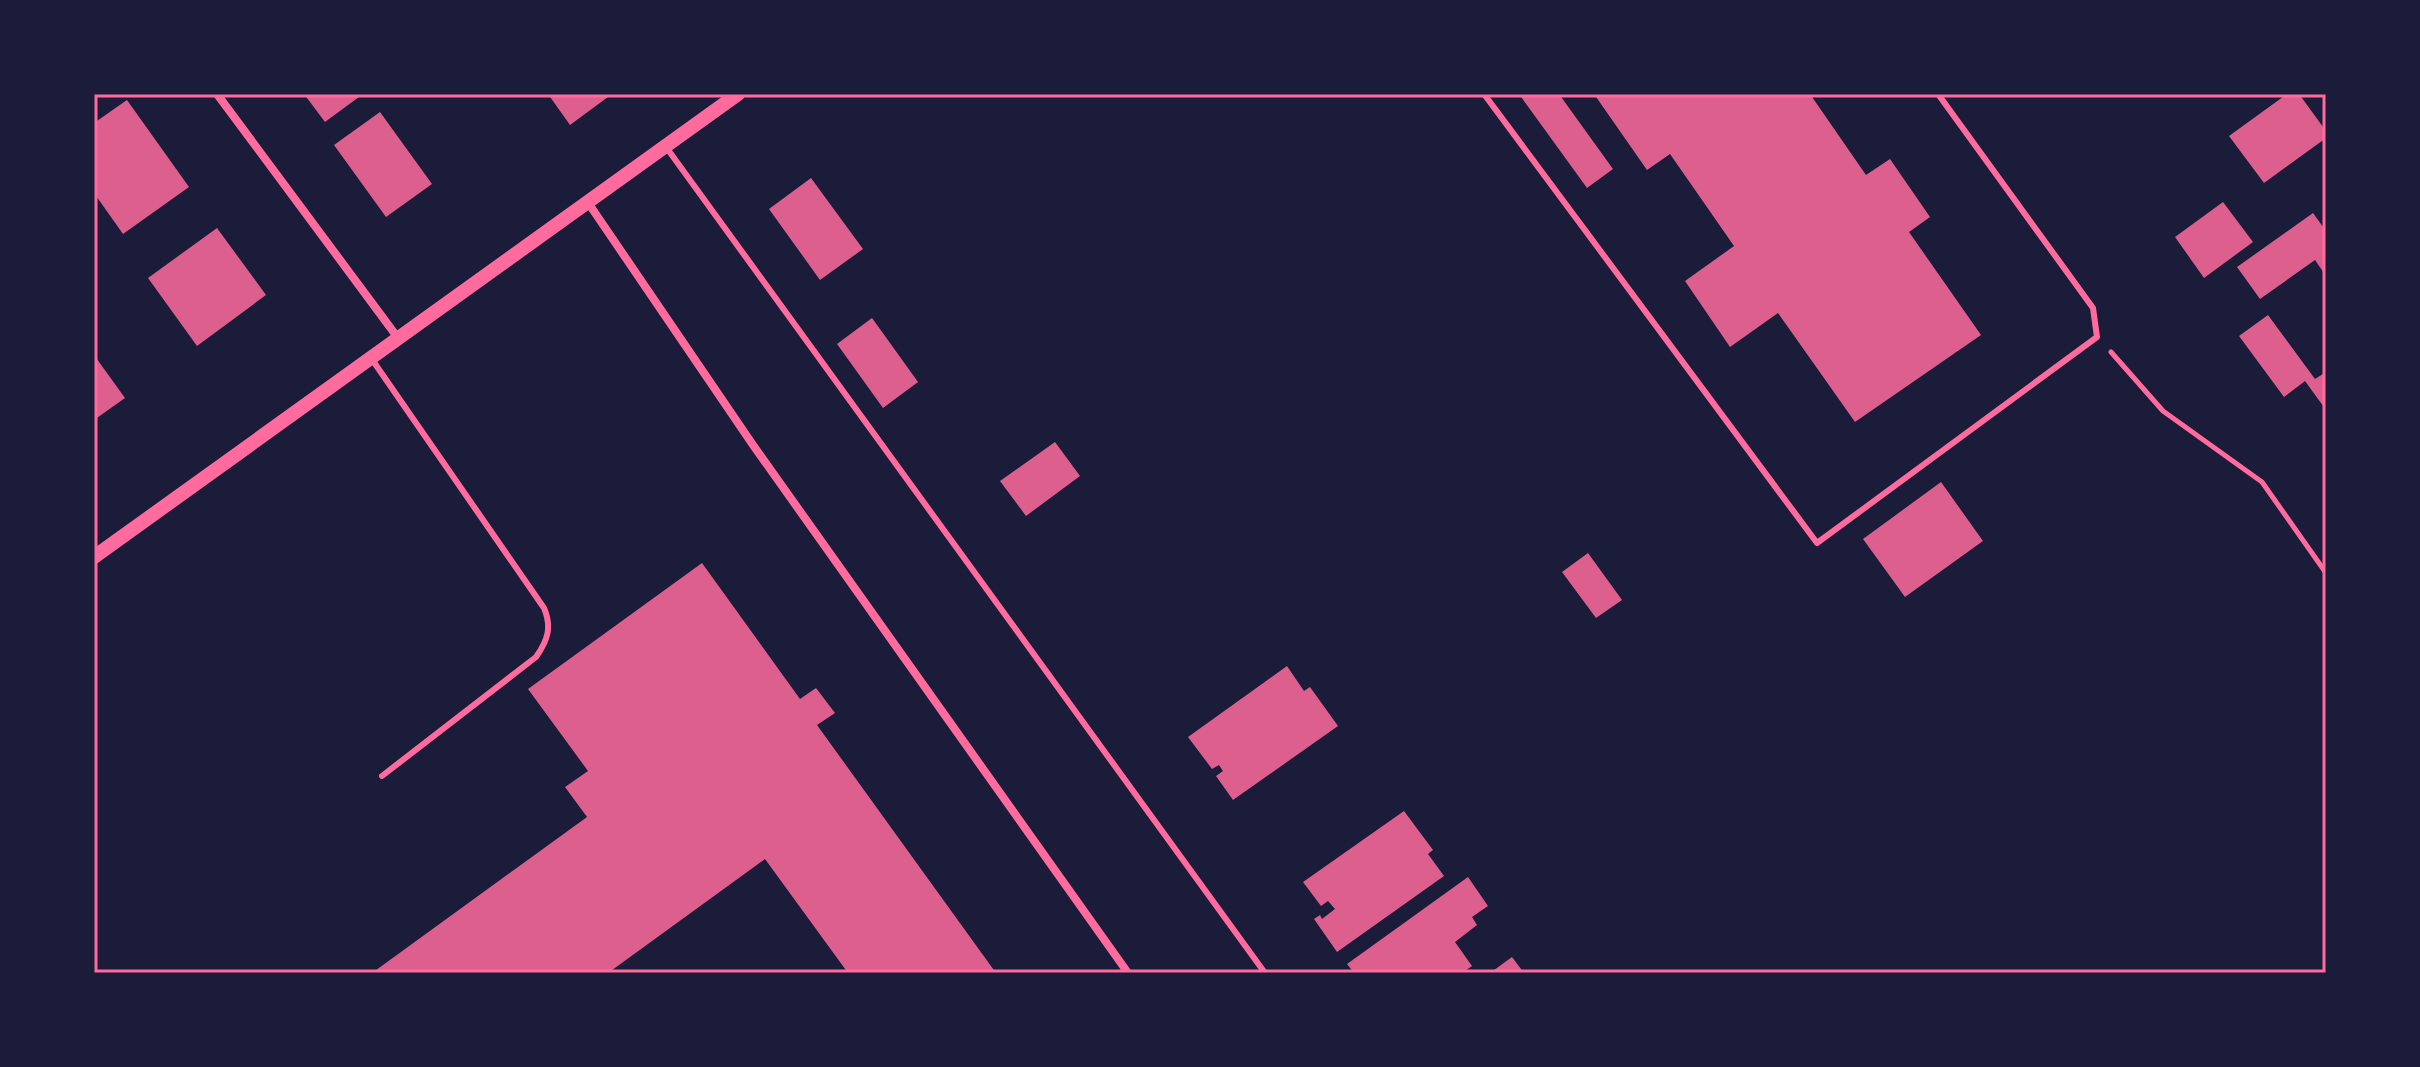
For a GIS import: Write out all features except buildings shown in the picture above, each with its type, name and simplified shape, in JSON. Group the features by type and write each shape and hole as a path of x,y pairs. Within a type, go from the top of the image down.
{"street":[{"path":"217,94 398,338"},
{"path":"94,557 589,204 731,96"},
{"path":"589,204 753,445 1128,973"}],"lane":[{"path":"1484,94 1817,543 2097,337 2093,308 1938,94"},
{"path":"665,146 1265,973"},
{"path":"371,358 544,608 550,622 545,644 536,657 382,776"}],"path":[{"path":"2097,337 2163,411 2262,482 2326,573"}]}
